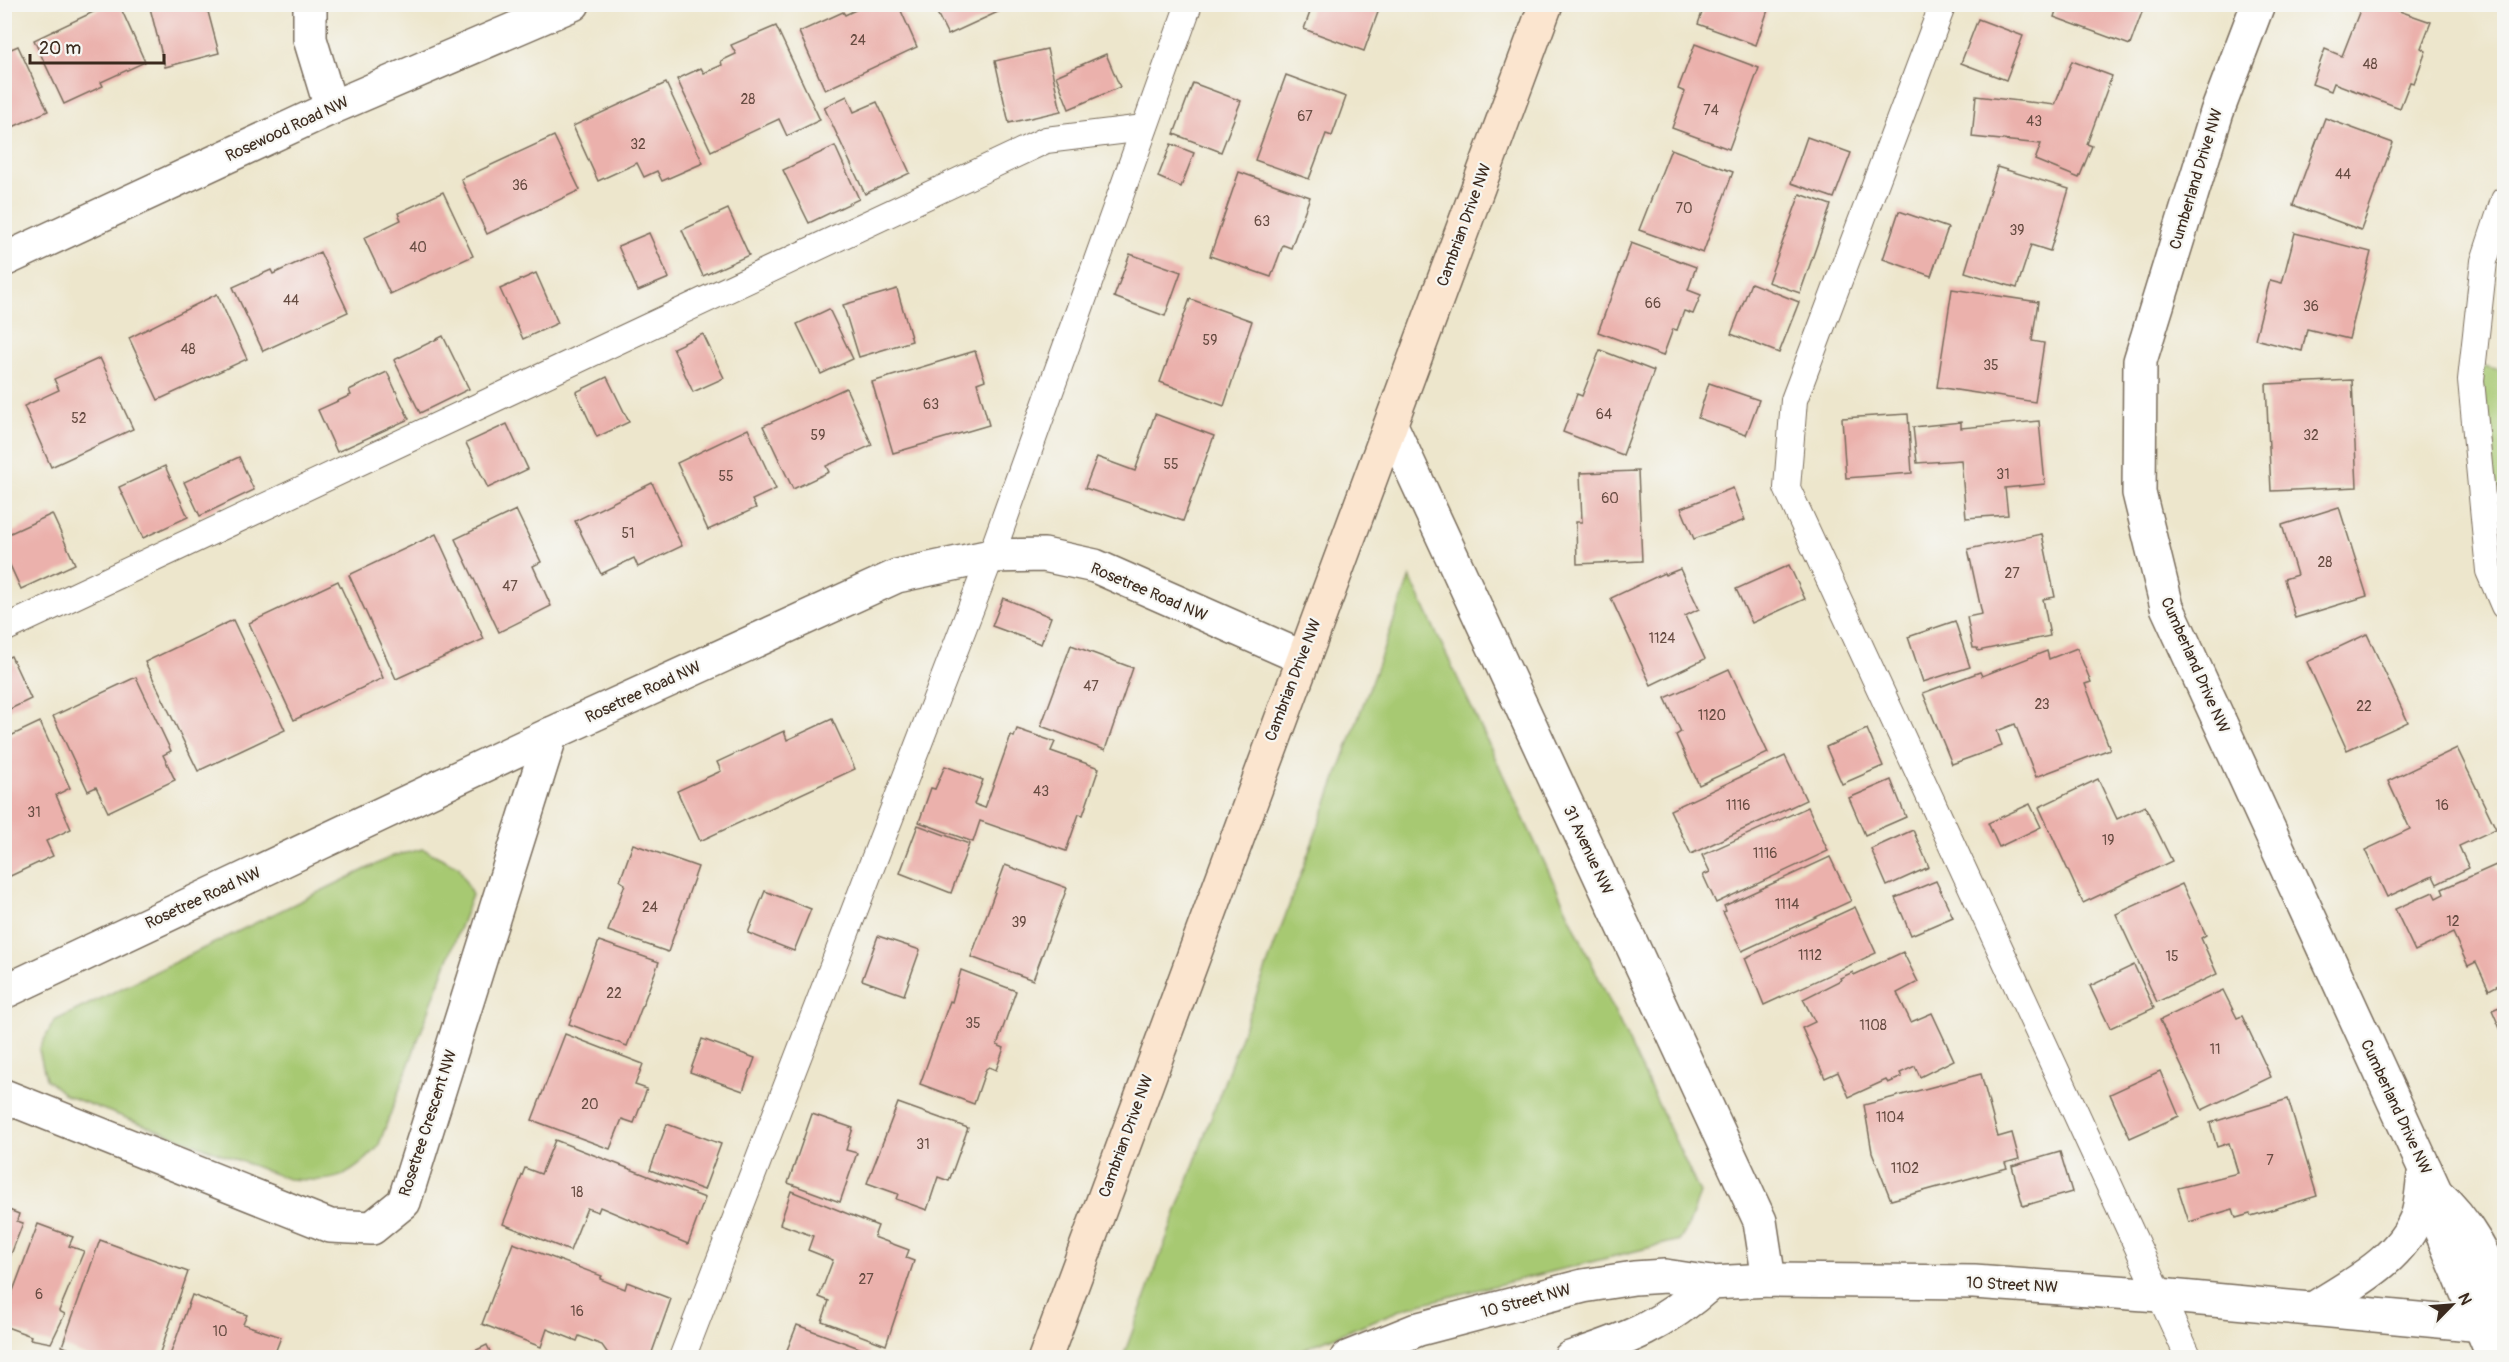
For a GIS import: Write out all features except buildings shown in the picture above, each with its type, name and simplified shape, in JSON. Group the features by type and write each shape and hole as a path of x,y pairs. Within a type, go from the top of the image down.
{"street":[{"path":"310,4 310,39 331,108"},
{"name":"Rosewood Road NW","path":"4,260 331,108 573,4"},
{"name":"Cambrian Drive NW","path":"1045,1358 1301,657 1391,425 1546,4"},
{"name":"Cumberland Drive NW","path":"2258,4 2217,112 2140,361 2139,493 2167,607 2430,1181 2436,1219 2492,1326 2494,1358"},
{"name":"31 Avenue NW","path":"1391,425 1760,1221 1769,1280"},
{"name":"Rosetree Road NW","path":"4,992 551,734 897,576 991,556 1044,555 1095,566 1301,657"},
{"name":"Rosetree Crescent NW","path":"4,1096 330,1226 372,1228 404,1202 551,734"},
{"path":"2313,1309 2380,1266 2402,1241 2418,1215 2430,1181"},
{"name":"Cumberland Drive NW","path":"2430,1181 2456,1211 2482,1251 2505,1299"},
{"name":"10 Street NW","path":"1347,1358 1419,1329 1583,1286 1665,1276 1711,1283 1769,1280 1974,1282 2159,1294 2492,1326"},
{"path":"1570,1358 1644,1332 1679,1311 1711,1283"}],"lane":[{"path":"682,1358 991,556 1189,4"},
{"path":"1943,4 1794,400 1787,488 2189,1358"},
{"path":"4,629 1046,141 1144,128"},
{"path":"2505,200 2484,261 2471,380 2489,571 2505,606"}],"green space":[{"path":"2480,365 2504,371 2504,519 2485,442"},
{"path":"1410,577 1700,1193 1689,1225 1680,1240 1408,1307 1313,1345 1290,1357 1123,1357"},
{"path":"423,849 459,867 472,895 378,1147 348,1173 328,1179 288,1179 65,1095 46,1079 39,1050 54,1021 393,856"}]}
